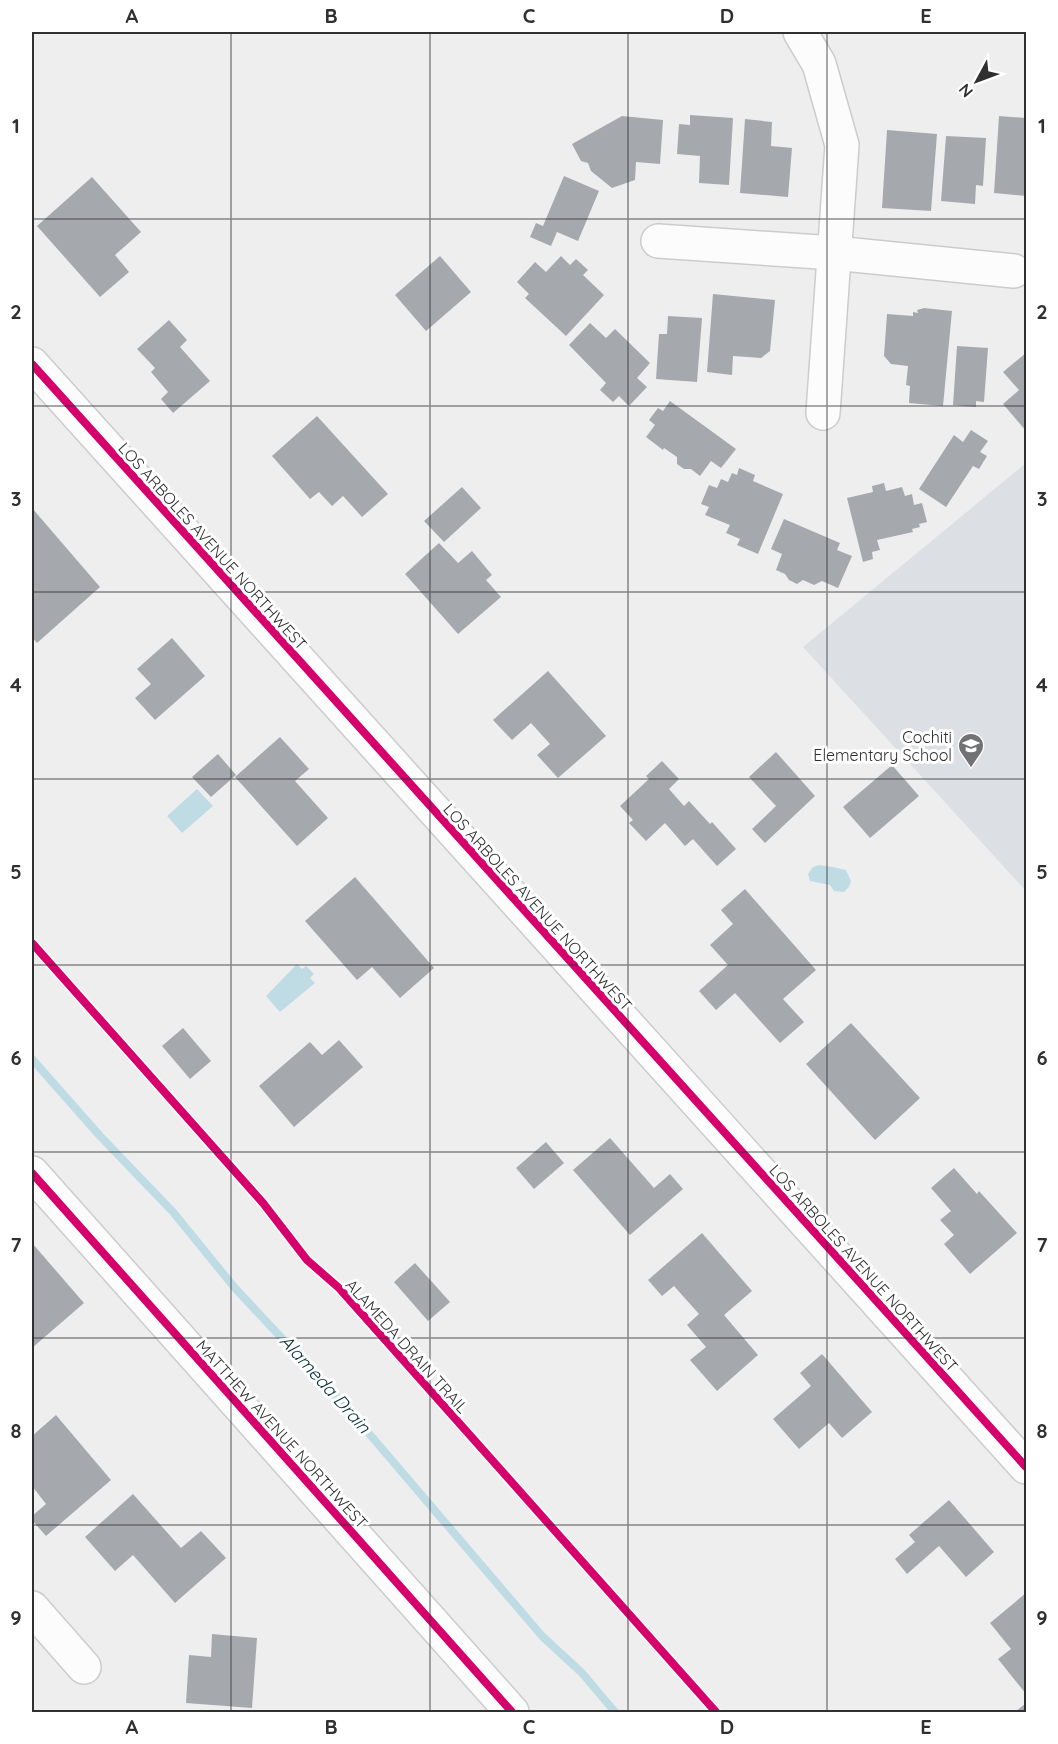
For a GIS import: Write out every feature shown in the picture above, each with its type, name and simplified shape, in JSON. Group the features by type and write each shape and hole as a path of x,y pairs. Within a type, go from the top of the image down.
{"street":[{"path":"800,32 819,64 842,145 823,413"},
{"path":"658,241 834,253 1014,271"},
{"name":"LOS ARBOLES AVENUE NORTHWEST","path":"32,364 1026,1467"},
{"name":"MATTHEW AVENUE NORTHWEST","path":"32,1173 512,1713"},
{"path":"32,1608 84,1667"}],"shaded area":[{"name":"Cochiti Elementary School","path":"1026,463 1026,891 803,647"}],"water":[{"path":"197,789 213,806 182,833 167,816"},
{"path":"819,865 846,870 851,881 849,887 844,892 834,891 830,885 810,881 808,874 813,867"},
{"path":"297,964 302,969 306,966 314,974 310,978 315,983 280,1012 266,996"}],"building":[{"path":"690,115 733,118 729,185 699,183 700,156 677,154 679,124 690,125"},
{"path":"622,116 663,120 660,164 636,162 635,180 612,188 591,171 588,163 581,161 572,144"},
{"path":"999,116 1026,118 1026,196 994,193"},
{"path":"745,119 772,122 771,146 792,148 788,197 740,193"},
{"path":"887,130 937,134 931,211 882,208"},
{"path":"946,136 986,138 983,186 976,185 975,204 941,201"},
{"path":"564,176 599,191 578,241 557,232 551,246 530,237 536,223 543,226"},
{"path":"92,177 141,232 115,255 129,272 100,297 37,226"},
{"path":"440,256 471,292 426,331 395,295"},
{"path":"561,256 570,265 576,259 588,270 583,275 604,295 566,336 525,298 529,294 517,282 535,262 546,272"},
{"path":"713,294 775,300 770,351 761,358 733,356 732,375 707,372"},
{"path":"924,308 952,311 943,406 909,403 910,386 906,385 908,366 891,364 884,356 887,314 913,316 913,312 918,313 917,310"},
{"path":"668,316 702,318 697,382 656,379 659,334 667,334"},
{"path":"169,320 187,340 180,347 210,381 173,413 161,399 168,392 151,372 155,368 137,349"},
{"path":"590,323 606,338 615,329 650,363 637,378 647,387 629,406 619,396 613,402 600,390 606,383 569,345"},
{"path":"957,346 988,348 984,402 976,401 976,407 953,405"},
{"path":"1026,353 1026,431 1003,404 1019,390 1003,372"},
{"path":"670,401 736,449 721,468 711,461 700,476 691,469 684,469 677,464 677,457 646,437 655,425 649,420 658,408 663,411"},
{"path":"317,416 388,494 362,517 343,496 332,506 319,492 310,499 272,456"},
{"path":"971,430 988,441 980,452 987,456 979,469 973,466 946,507 919,489 954,435 963,442"},
{"path":"739,468 755,475 753,481 783,494 758,554 737,545 740,539 726,533 730,525 705,515 709,507 701,504 709,485 717,488 721,479 728,482 732,473 737,475"},
{"path":"884,483 886,491 902,487 905,496 912,494 914,505 922,503 927,522 912,529 913,532 877,540 880,550 872,552 873,559 863,562 847,498 873,492 872,486"},
{"path":"462,487 481,508 444,542 424,521"},
{"path":"32,508 100,587 37,643 32,637"},
{"path":"784,519 840,543 837,550 852,556 838,588 822,581 814,585 803,580 797,584 776,570 782,554 771,549"},
{"path":"439,543 458,563 472,551 492,575 486,580 501,597 458,634 405,574"},
{"path":"172,638 205,676 155,720 135,698 151,684 137,669"},
{"path":"548,671 606,736 558,778 537,755 550,744 531,723 512,740 493,720"},
{"path":"280,737 309,769 295,781 328,818 297,846 235,777"},
{"path":"776,752 815,796 765,843 752,829 776,806 749,777"},
{"path":"218,754 236,775 211,797 192,777"},
{"path":"662,761 679,779 669,789 684,806 689,801 736,849 717,866 693,839 685,846 665,823 646,841 629,823 633,820 620,806 649,779 646,776"},
{"path":"892,765 919,796 870,838 843,807"},
{"path":"355,877 434,968 400,998 372,967 357,980 305,921"},
{"path":"745,889 816,970 783,999 804,1022 780,1043 735,993 716,1010 699,991 728,965 710,945 733,924 721,910"},
{"path":"851,1023 920,1098 875,1140 806,1064"},
{"path":"183,1028 211,1061 190,1079 162,1046"},
{"path":"339,1040 363,1067 294,1127 259,1086 310,1042 322,1055"},
{"path":"610,1138 654,1188 670,1174 683,1189 630,1235 573,1170"},
{"path":"546,1142 564,1163 534,1189 516,1168"},
{"path":"954,1168 977,1194 979,1191 1017,1233 970,1274 944,1244 954,1235 940,1220 951,1211 931,1188"},
{"path":"702,1233 752,1291 724,1315 758,1355 717,1391 690,1360 706,1347 687,1325 699,1314 674,1286 662,1296 648,1280"},
{"path":"32,1243 84,1303 32,1348"},
{"path":"415,1263 450,1302 428,1321 394,1282"},
{"path":"822,1354 872,1412 842,1438 829,1423 799,1449 773,1419 811,1386 800,1373"},
{"path":"56,1415 111,1480 46,1536 32,1520 32,1516 46,1504 32,1486 32,1436"},
{"path":"133,1494 181,1548 201,1531 226,1558 175,1603 133,1555 115,1571 85,1537"},
{"path":"949,1500 994,1552 966,1577 939,1546 907,1574 895,1559 915,1542 909,1535"},
{"path":"1026,1593 1026,1694 998,1659 1011,1649 990,1623"},
{"path":"212,1634 257,1638 252,1708 186,1703 189,1655 211,1657"},
{"path":"1026,1703 1026,1712 1015,1712"}],"waterway":[{"name":"Alameda Drain","path":"32,1059 100,1136 173,1212 234,1287 348,1409 542,1636 582,1673 615,1712"}],"cycle path":[{"path":"32,364 1026,1467"},
{"name":"ALAMEDA DRAIN TRAIL","path":"32,943 263,1203 307,1260 339,1288 716,1712"},
{"path":"32,1173 512,1712"}],"place":[{"name":"Cochiti Elementary School","path":"971,769"}]}
